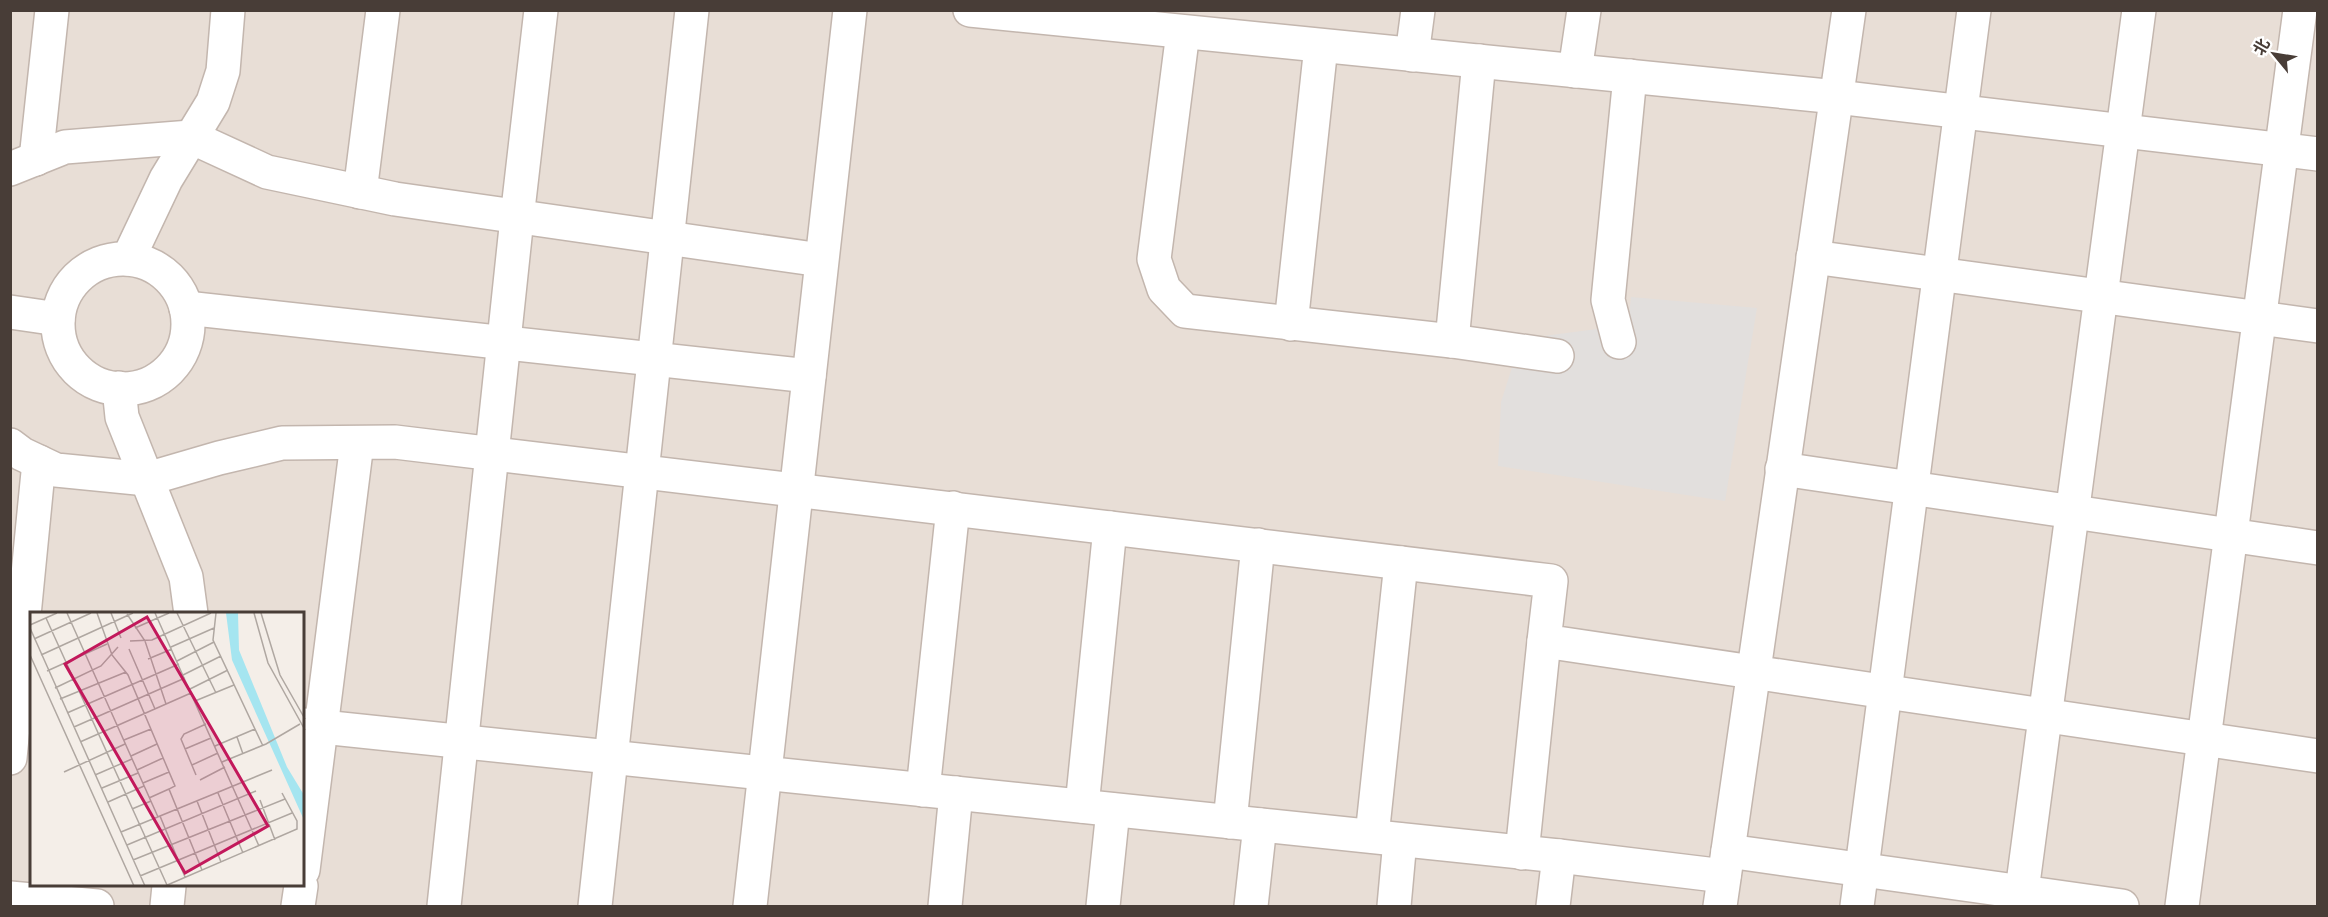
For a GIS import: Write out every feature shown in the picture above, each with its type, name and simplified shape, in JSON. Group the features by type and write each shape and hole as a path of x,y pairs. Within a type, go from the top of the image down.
{"street":[{"path":"23,164 52,10"},
{"path":"128,259 166,179 213,102 223,71 228,10"},
{"path":"360,192 383,10"},
{"path":"444,906 541,10"},
{"path":"595,906 692,10"},
{"path":"750,906 850,10"},
{"path":"970,10 1837,97 2318,154"},
{"path":"1412,55 1418,10"},
{"path":"1575,71 1584,10"},
{"path":"1724,878 1849,10"},
{"path":"1857,906 1974,10"},
{"path":"2021,899 2139,10"},
{"path":"2182,906 2300,10"},
{"path":"1183,32 1155,259 1164,289 1185,311 1452,341 1557,356"},
{"path":"1291,324 1321,46"},
{"path":"1452,341 1479,61"},
{"path":"1619,342 1608,300 1630,76"},
{"path":"23,164 65,147 191,137 267,172 360,192 517,218 822,260"},
{"path":"1813,257 2318,326"},
{"path":"128,259 148,263 166,274 179,290 186,308 188,331 182,352 169,371 150,383 128,389 106,387 86,378 70,362 61,342 58,319 63,299 74,282 89,268 108,260 128,259"},
{"path":"186,308 809,376"},
{"path":"10,312 58,319"},
{"path":"119,388 122,417 186,577 191,612"},
{"path":"10,445 22,454 56,470 147,479 282,443 395,442 1551,581 1522,852"},
{"path":"304,854 312,726 357,443"},
{"path":"10,758 20,695 39,462"},
{"path":"1782,470 2318,548"},
{"path":"923,790 953,508"},
{"path":"1103,906 1097,808 1110,528"},
{"path":"1251,906 1245,824 1258,546"},
{"path":"1394,906 1386,838 1401,563"},
{"path":"1544,641 2318,756"},
{"path":"312,726 1522,852 1724,878 1861,870 2021,899 2122,906"},
{"path":"945,906 956,793"},
{"path":"1553,906 1559,856"},
{"path":"167,906 169,887"},
{"path":"298,906 301,887"},
{"path":"10,898 97,906"}],"shaded area":[{"path":"10,11 2317,11 2317,906 11,906"},
{"path":"1631,297 1757,308 1725,501 1498,466 1501,402 1521,339 1628,325"}]}
